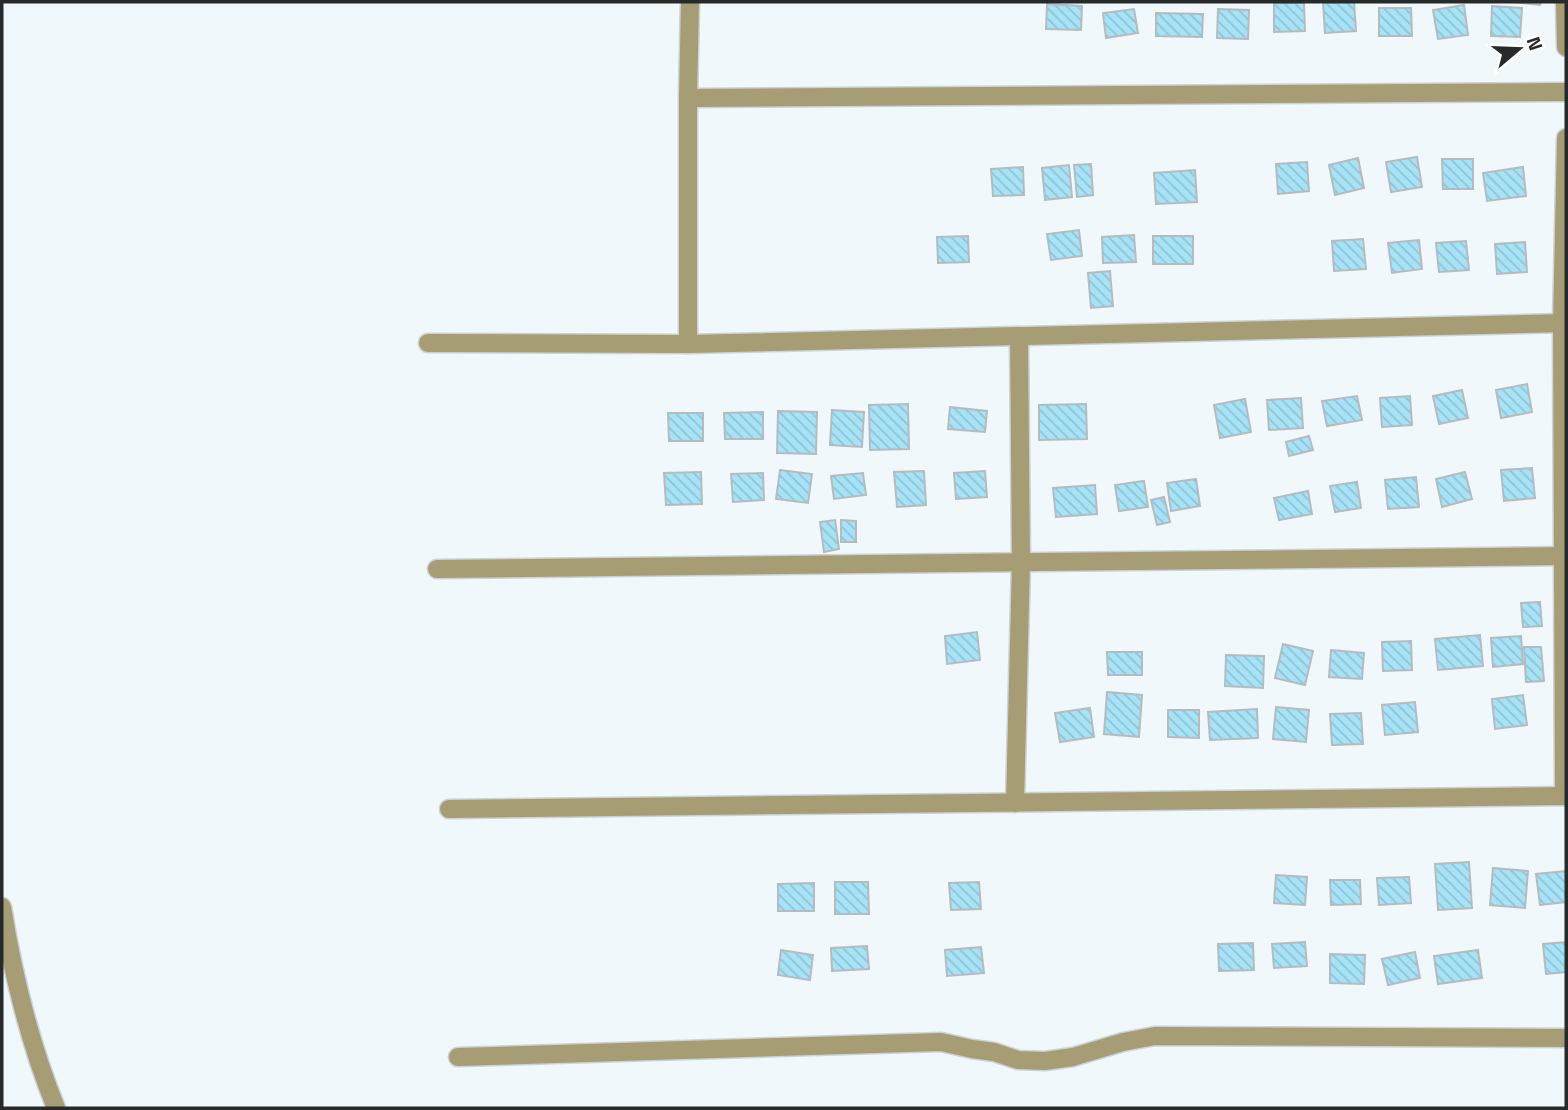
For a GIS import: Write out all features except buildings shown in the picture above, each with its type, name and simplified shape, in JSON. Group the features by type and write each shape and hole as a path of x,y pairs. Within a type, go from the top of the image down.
{"street":[{"path":"688,344 690,2"},
{"path":"1565,2 1566,47"},
{"path":"688,98 1566,92"},
{"path":"449,809 1565,796 1566,138"},
{"path":"428,343 688,344 1564,323"},
{"path":"1014,803 1021,562 1019,336"},
{"path":"437,569 1564,556"},
{"path":"2,906 28,1026 56,1108"},
{"path":"458,1057 941,1042 994,1052 1018,1060 1045,1061 1073,1057 1155,1036 1566,1038"}]}
